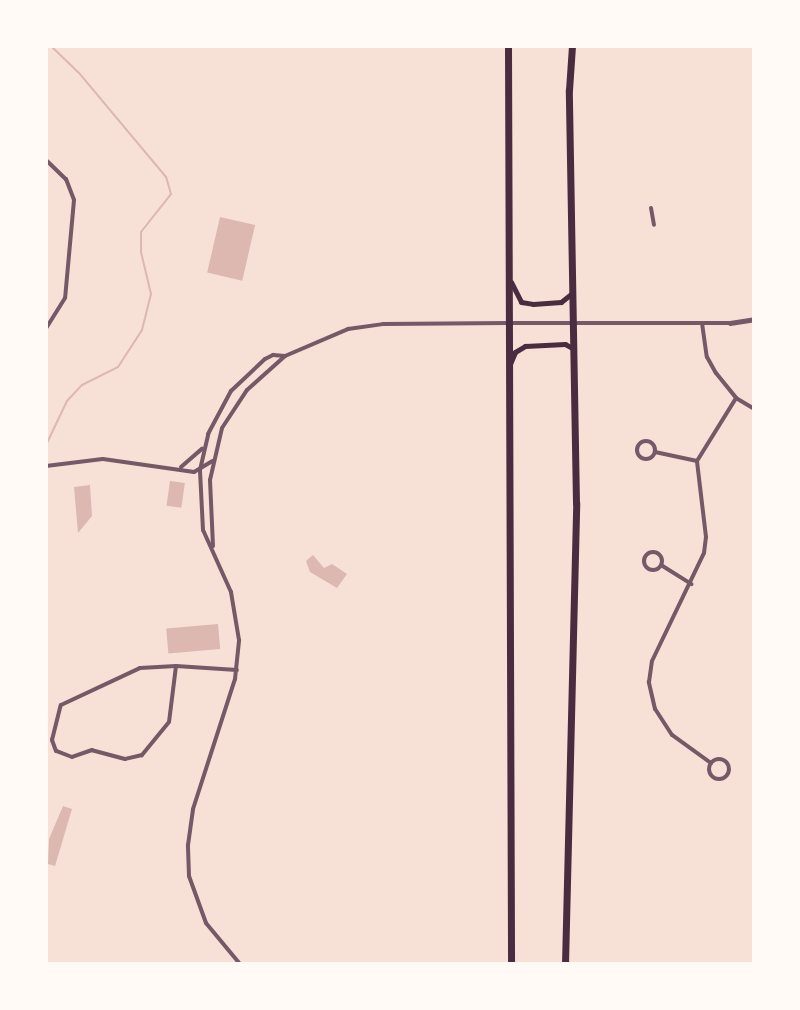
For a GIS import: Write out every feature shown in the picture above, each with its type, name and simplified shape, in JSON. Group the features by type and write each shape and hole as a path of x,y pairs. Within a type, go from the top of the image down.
{"highway":[{"path":"508,46 511,963"},
{"path":"566,963 573,784 574,349 569,90 572,46"}],"main road":[{"path":"508,269 513,290 521,302 561,302 573,291"},
{"path":"509,368 520,348 565,344 574,349"}],"street":[{"path":"46,159 66,179 74,200 64,298 46,329"},
{"path":"651,208 654,225"},
{"path":"213,548 212,461 236,403 285,356 348,329 383,324 702,323 753,319"},
{"path":"702,323 707,357 736,398 753,409"},
{"path":"240,963 206,923 191,884 188,845 193,809 237,669 236,616 231,592 203,530 200,470 203,448 218,412 240,380 273,355 285,356"},
{"path":"711,763 713,777 727,775 725,761 711,763 672,735 655,709 649,682 652,661 692,584 706,537 697,461 736,398"},
{"path":"655,452 648,441 638,448 644,458 655,452 697,461"},
{"path":"180,468 194,459 203,448"},
{"path":"46,466 103,459 200,470 212,461"},
{"path":"661,565 650,569 645,558 656,553 661,565 692,584"},
{"path":"176,666 169,722 142,755 125,759 92,750 72,757 56,751 52,740 61,705 140,668 176,666 237,669"}],"shaded area":[{"path":"220,217 255,225 242,281 207,273"},
{"path":"170,481 185,483 181,508 167,506"},
{"path":"90,485 92,516 78,533 74,487"},
{"path":"313,555 324,568 332,564 347,574 337,588 310,572 306,561"},
{"path":"218,624 220,649 168,653 166,629"},
{"path":"63,806 72,809 55,866 48,864 49,839"}],"waterway":[{"path":"46,445 67,401 82,385 118,367 142,330 151,294 141,252 141,232 171,194 166,177 79,73 51,46"}]}
